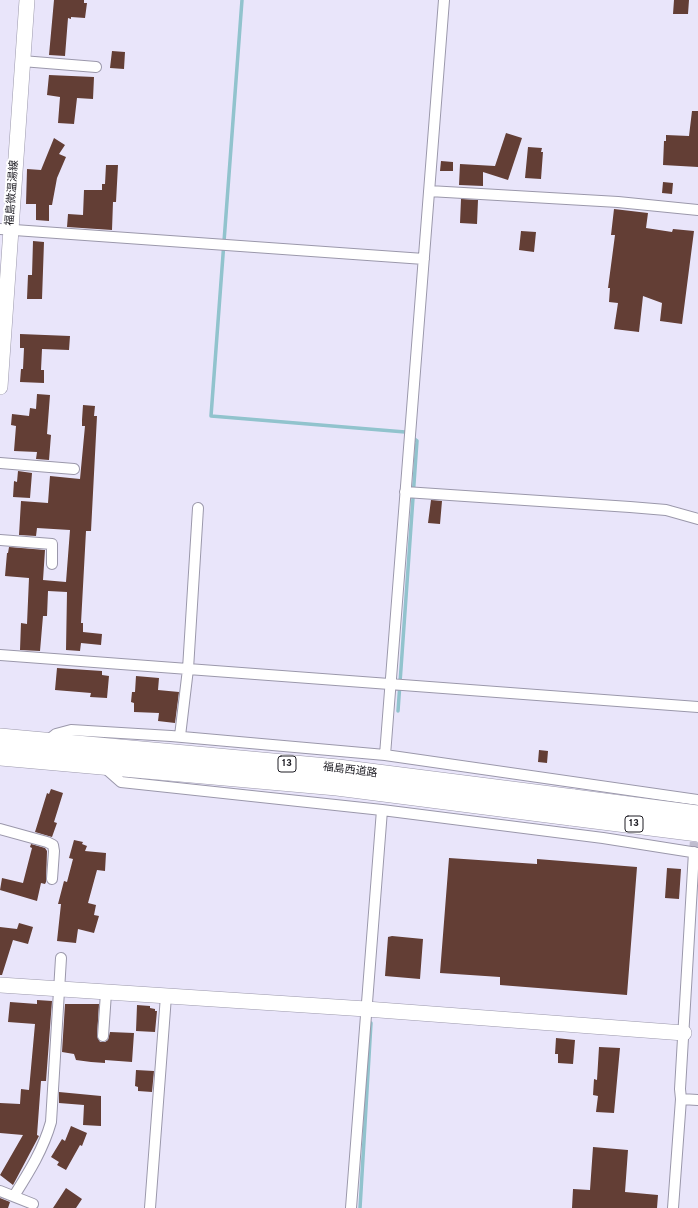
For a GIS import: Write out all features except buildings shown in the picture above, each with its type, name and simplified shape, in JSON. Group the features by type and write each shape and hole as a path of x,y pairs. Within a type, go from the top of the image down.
{"highway":[{"name":"福島西道路","path":"0,738 338,769 572,808 698,832"},
{"name":"福島西道路","path":"0,756 572,808 698,815"}],"street":[{"name":"福島微温湯線","path":"0,387 5,229 22,61 26,0"},
{"path":"385,755 444,0"},
{"path":"22,61 96,67"},
{"path":"429,191 618,202 698,210"},
{"path":"5,229 424,259"},
{"path":"0,464 74,469"},
{"path":"405,492 666,510 698,519"},
{"path":"180,736 188,669 198,508"},
{"path":"0,540 52,544 52,564"},
{"path":"0,655 698,707"},
{"path":"45,742 56,734 71,730 180,736 385,755 698,800"},
{"path":"101,764 121,782 382,810 603,838 696,852 673,1208"},
{"path":"351,1208 382,810"},
{"path":"0,830 47,842 53,845 52,879"},
{"path":"14,1196 37,1159 46,1140 51,1122 61,958"},
{"path":"0,985 366,1009 684,1033"},
{"path":"103,1036 106,993"},
{"path":"150,1208 166,996"},
{"path":"681,1098 698,1100"},
{"path":"0,1191 33,1204"}],"waterway":[{"path":"242,0 211,416 405,432 417,441 398,711"},
{"path":"360,1208 371,1023"}],"tunnel":[{"path":"694,852 696,827"}]}
